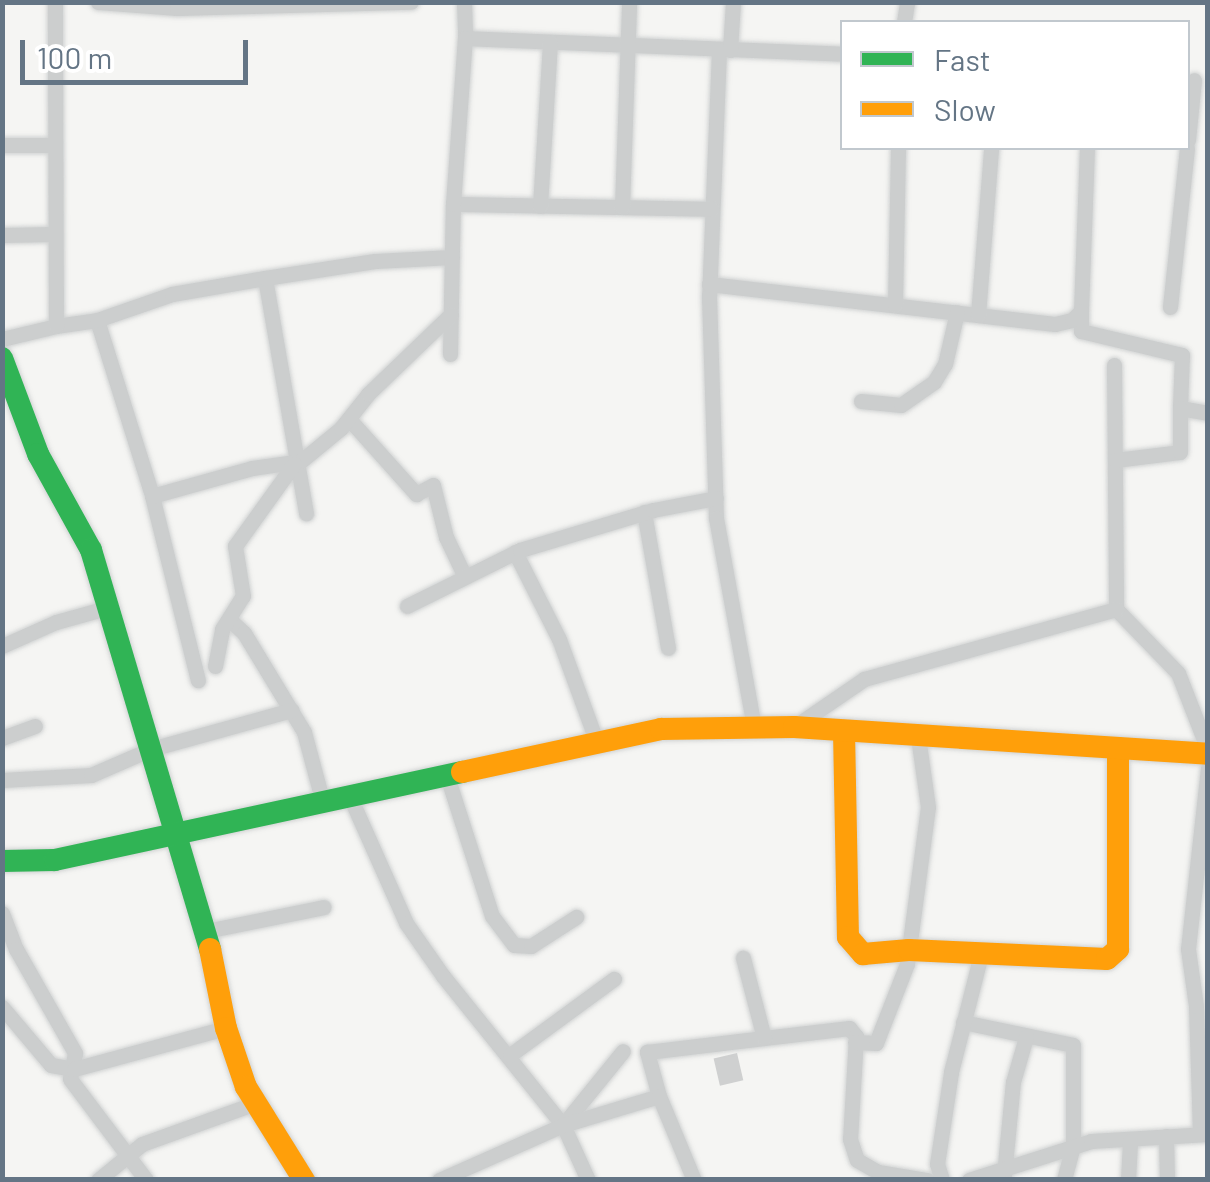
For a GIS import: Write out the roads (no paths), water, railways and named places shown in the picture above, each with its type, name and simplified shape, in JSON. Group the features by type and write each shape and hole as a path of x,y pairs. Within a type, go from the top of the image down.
{"street":[{"path":"55,2 56,326"},
{"path":"98,2 406,3"},
{"path":"450,354 464,2"},
{"path":"622,208 628,2"},
{"path":"733,2 724,50 709,284 716,498 754,728"},
{"path":"464,38 840,54"},
{"path":"540,206 550,42"},
{"path":"1190,123 1196,80"},
{"path":"2,145 54,145"},
{"path":"894,305 898,150"},
{"path":"978,314 990,150"},
{"path":"1087,150 1081,331 1182,354 1180,452 1114,460"},
{"path":"1170,307 1186,150"},
{"path":"453,204 712,209"},
{"path":"2,235 54,234"},
{"path":"2,339 97,320 172,294 375,261 452,258"},
{"path":"264,278 294,464 306,513"},
{"path":"709,284 1055,324 1072,320 1080,311"},
{"path":"861,401 901,405 934,382 945,364 957,312"},
{"path":"215,666 222,629 243,596 235,546 294,464 349,419 368,394 451,314"},
{"path":"97,320 152,496 198,680"},
{"path":"2,358 38,454 92,550 206,931 226,1028 256,1103 302,1179"},
{"path":"2,861 55,860 660,729 794,727 1208,752 1178,673 1116,609 1114,366"},
{"path":"1180,408 1208,413"},
{"path":"349,419 416,494 432,485 446,537 465,578"},
{"path":"152,496 252,468 294,464"},
{"path":"407,606 515,552 644,512 716,498"},
{"path":"644,512 668,648"},
{"path":"515,552 559,639 597,743"},
{"path":"2,646 56,622 110,607"},
{"path":"794,727 864,679 1116,609"},
{"path":"230,620 244,633 304,732 323,803"},
{"path":"2,780 91,775 150,749 292,710"},
{"path":"2,738 35,726"},
{"path":"844,731 848,937 863,954 909,950 1107,959 1118,949 1118,748"},
{"path":"855,1042 876,1043 909,950 928,807 918,736"},
{"path":"969,1180 1004,1175 1091,1140 1130,1141 1204,1134 1196,1006 1188,949 1208,768"},
{"path":"447,776 492,916 514,945 531,946 576,917"},
{"path":"350,797 406,923 442,976 563,1125 588,1180"},
{"path":"206,931 324,907"},
{"path":"2,912 16,949 76,1053 70,1079 146,1180"},
{"path":"942,1180 937,1164 963,1022 981,954"},
{"path":"743,958 764,1038"},
{"path":"510,1055 614,979"},
{"path":"2,1008 51,1065 74,1069 226,1028"},
{"path":"963,1022 1073,1045 1073,1146 1064,1180"},
{"path":"694,1180 659,1096 647,1052 849,1028 855,1042 850,1139 857,1160 878,1172 928,1180"},
{"path":"1004,1175 1013,1082 1026,1036"},
{"path":"563,1125 623,1051"},
{"path":"439,1180 563,1125 659,1096"},
{"path":"98,1180 142,1144 256,1103"},
{"path":"1166,1136 1167,1180"},
{"path":"1128,1180 1130,1141"},
{"path":"471,1164 480,1180"}]}
